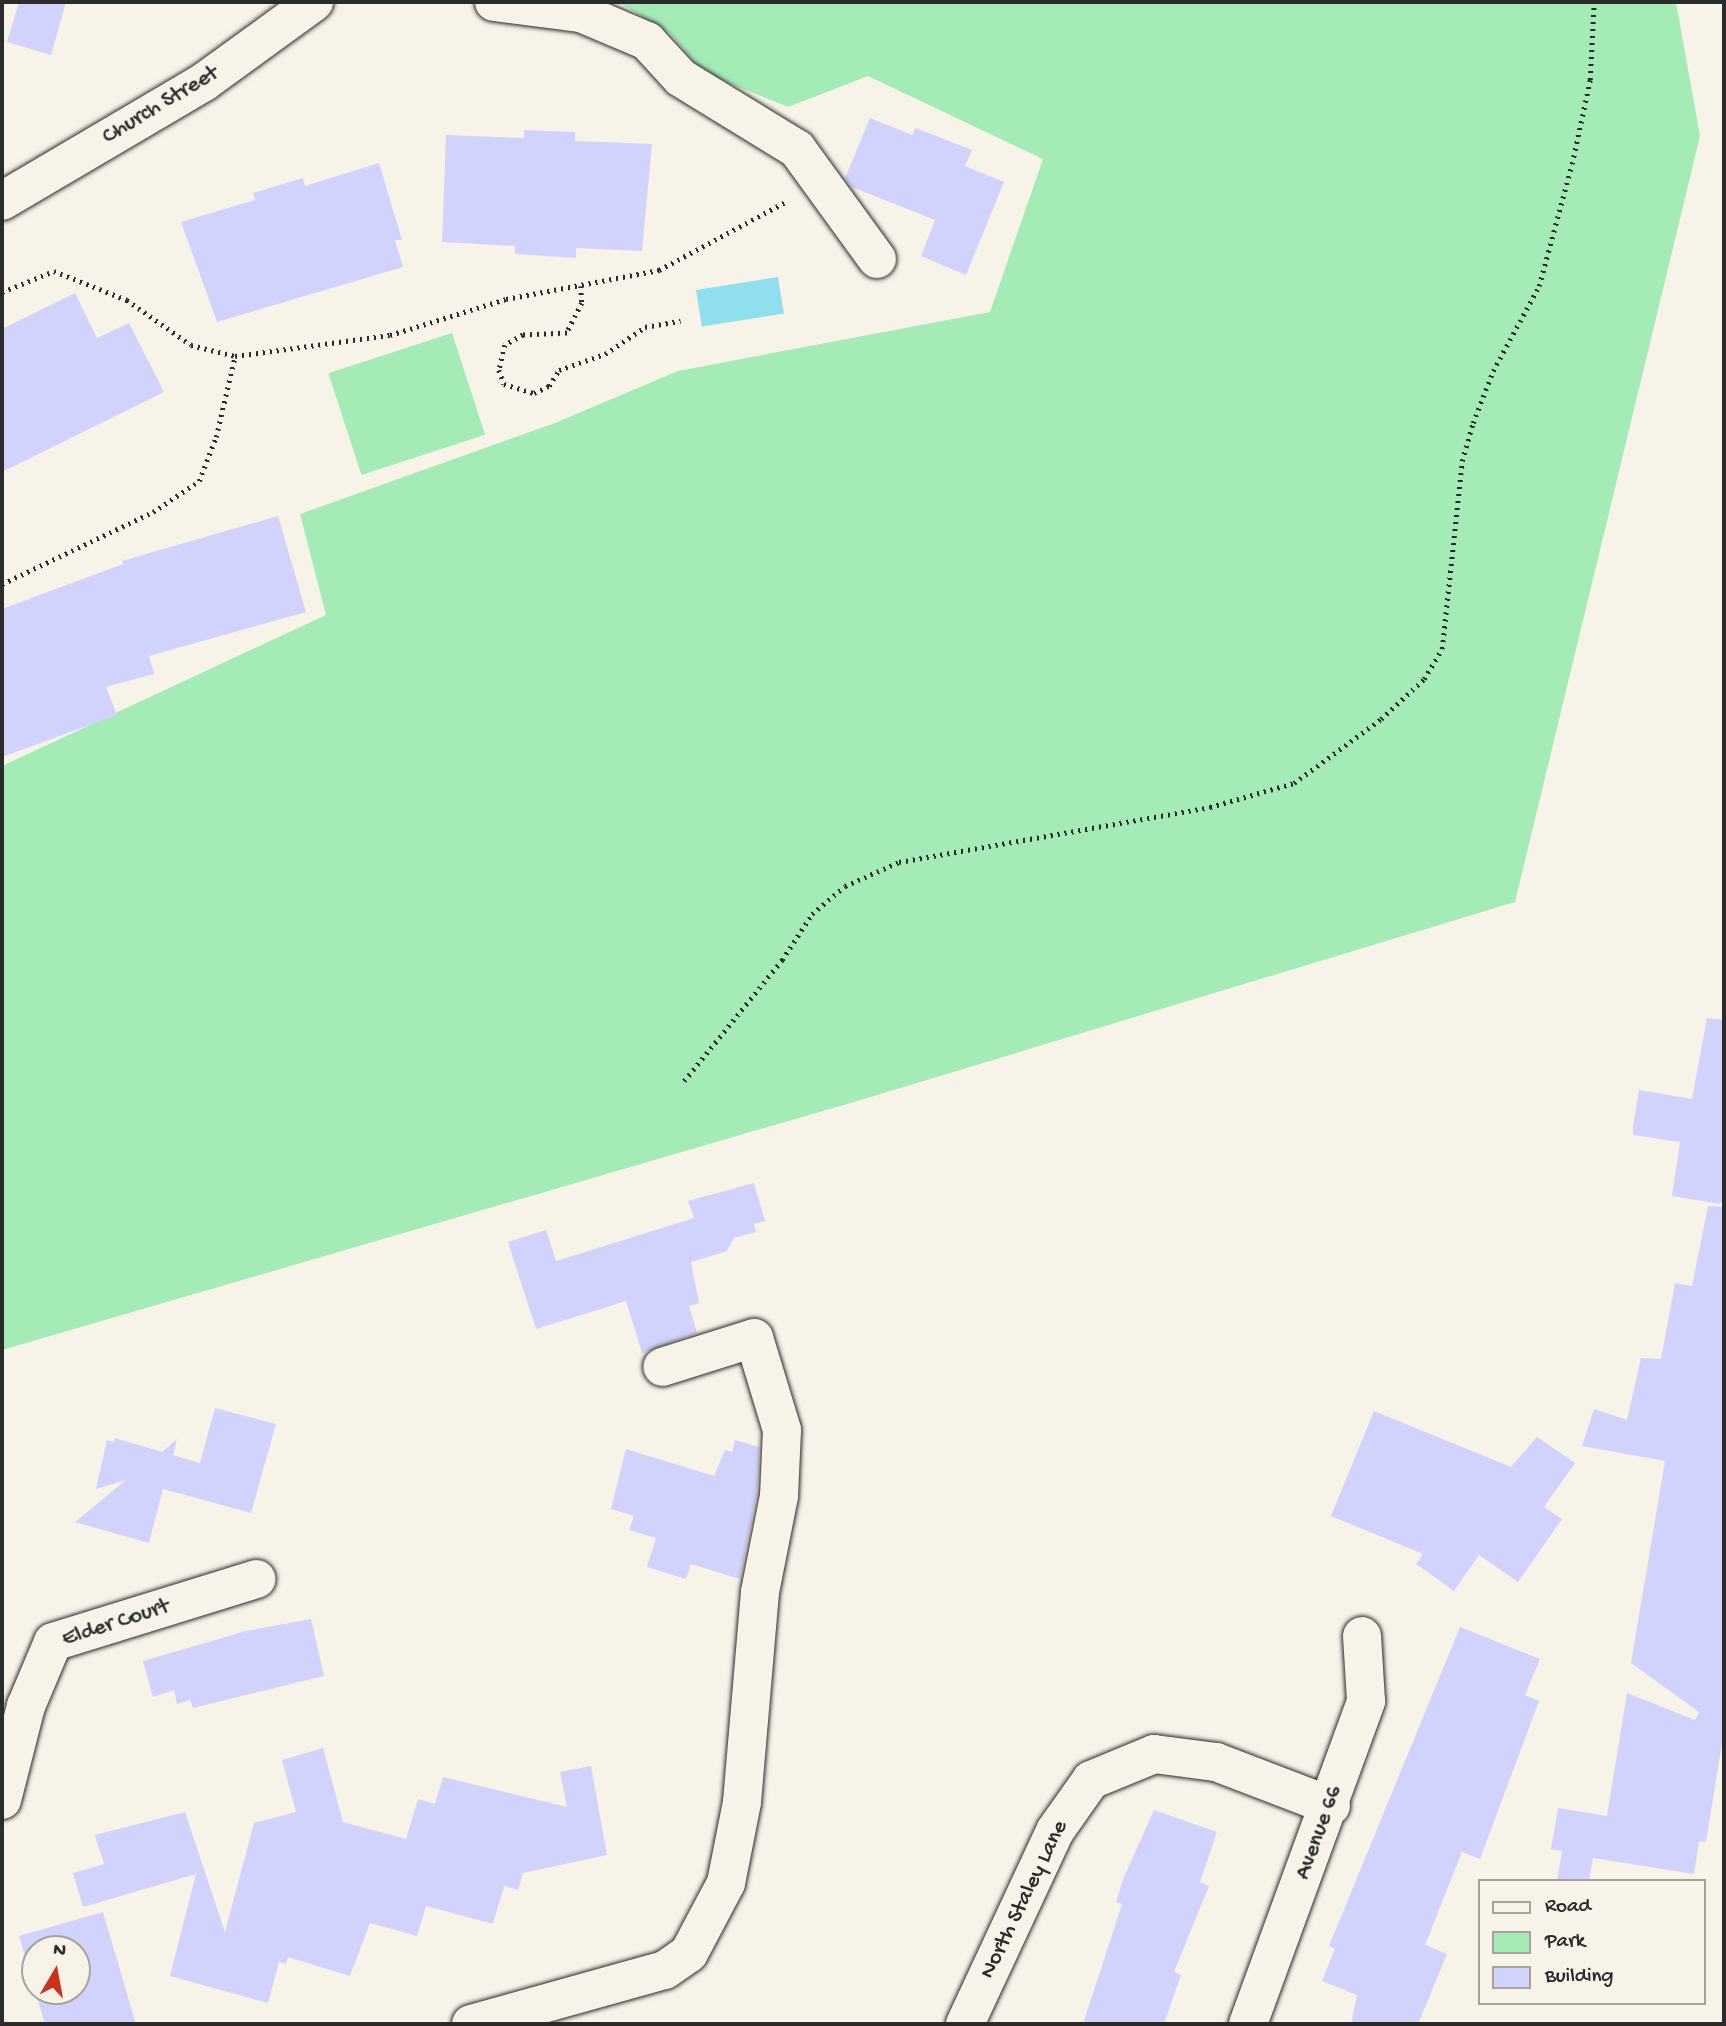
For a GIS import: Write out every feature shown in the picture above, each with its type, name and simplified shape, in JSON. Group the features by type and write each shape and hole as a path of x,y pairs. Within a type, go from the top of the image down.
{"street":[{"name":"Church Street","path":"2,201 204,82 314,2"},
{"path":"494,2 580,13 647,41 681,78 797,149 877,259"},
{"path":"471,2024 665,1970 688,1953 726,1883 742,1802 760,1592 779,1496 782,1430 754,1338 662,1367"},
{"name":"Elder Court","path":"2,1800 26,1706 53,1642 256,1578"},
{"name":"Avenue 66","path":"1248,2024 1331,1806 1366,1701 1362,1636"},
{"name":"North Staley Lane","path":"965,2024 1055,1831 1091,1780 1154,1754 1216,1762 1331,1806"}],"path":[{"path":"684,1081 782,960 812,914 845,886 899,862 1023,837 1210,807 1294,783 1381,719 1424,679 1442,649 1462,461 1493,371 1539,286 1572,164 1590,80 1594,2"},
{"path":"2,292 54,271 127,300 191,345 235,356 390,335 506,299 659,270 822,184"},
{"path":"581,286 582,303 567,333 523,335 505,345 499,370 504,384 534,393 549,386 559,370 605,354 645,327 680,321"},
{"path":"2,584 153,512 199,481 216,437 235,356"}],"green space":[{"path":"618,2 1676,2 1700,136 1515,902 864,1099 2,1350 2,766 326,615 300,514 555,423 678,371 990,312 1043,159 868,76 788,107 704,73 670,33"},
{"path":"452,333 485,435 361,475 328,373"}],"water":[{"path":"778,277 784,314 702,327 696,290"}],"building":[{"path":"19,2 66,2 51,55 7,42"},
{"path":"870,118 912,135 916,128 972,150 965,166 1004,182 966,275 921,256 935,220 852,187 845,178"},
{"path":"524,130 575,132 575,141 652,144 642,251 576,248 576,258 515,254 515,246 442,242 446,135 524,138"},
{"path":"379,163 402,240 395,240 403,267 217,322 181,222 255,200 253,193 303,178 305,186"},
{"path":"75,293 97,338 129,323 164,392 2,472 2,329"},
{"path":"278,516 306,612 149,656 154,674 106,687 117,715 2,757 2,609 123,564 122,561"},
{"path":"1707,1018 1724,1020 1724,1198 1720,1204 1672,1196 1680,1142 1633,1135 1639,1090 1692,1099"},
{"path":"754,1183 765,1221 754,1224 756,1232 734,1238 727,1251 691,1262 699,1303 689,1306 697,1333 642,1353 626,1301 536,1329 508,1242 546,1230 556,1261 694,1218 688,1201"},
{"path":"1708,1206 1724,1207 1724,1731 1706,1842 1699,1841 1694,1874 1593,1858 1589,1879 1557,1879 1562,1851 1551,1849 1558,1808 1607,1816 1627,1693 1695,1720 1699,1712 1631,1663 1665,1461 1582,1446 1594,1409 1627,1420 1641,1358 1661,1359 1675,1283 1692,1286"},
{"path":"215,1408 276,1424 251,1513 163,1489 149,1543 75,1522 126,1480 96,1489 107,1440 114,1442 115,1438 162,1452 177,1439 173,1455 200,1463"},
{"path":"1374,1411 1511,1467 1537,1437 1575,1463 1544,1507 1562,1519 1518,1582 1479,1555 1454,1591 1416,1564 1423,1554 1331,1516"},
{"path":"735,1440 759,1447 757,1493 740,1579 691,1564 686,1579 647,1567 656,1538 629,1530 634,1516 611,1509 626,1449 714,1476 725,1450 732,1452"},
{"path":"311,1619 324,1676 193,1708 190,1700 177,1704 174,1690 153,1697 143,1661 246,1631"},
{"path":"1460,1627 1540,1659 1525,1695 1539,1701 1480,1859 1462,1852 1425,1945 1447,1954 1418,2024 1351,2024 1357,1995 1322,1981 1335,1949 1329,1946"},
{"path":"323,1748 343,1822 406,1839 418,1799 435,1804 443,1777 567,1807 560,1772 591,1766 607,1855 523,1873 518,1890 504,1886 493,1924 426,1906 417,1936 370,1923 350,1976 288,1957 286,1964 279,1962 268,2003 170,1976 196,1874 83,1907 73,1873 104,1864 95,1835 185,1812 225,1932 254,1823 296,1812 282,1760"},
{"path":"1154,1810 1217,1832 1200,1882 1209,1886 1174,1972 1181,1975 1164,2024 1083,2024 1122,1904 1116,1902 1124,1877"},
{"path":"103,1912 136,2024 45,2024 39,2005 91,2005 91,1935 22,1935"}]}
